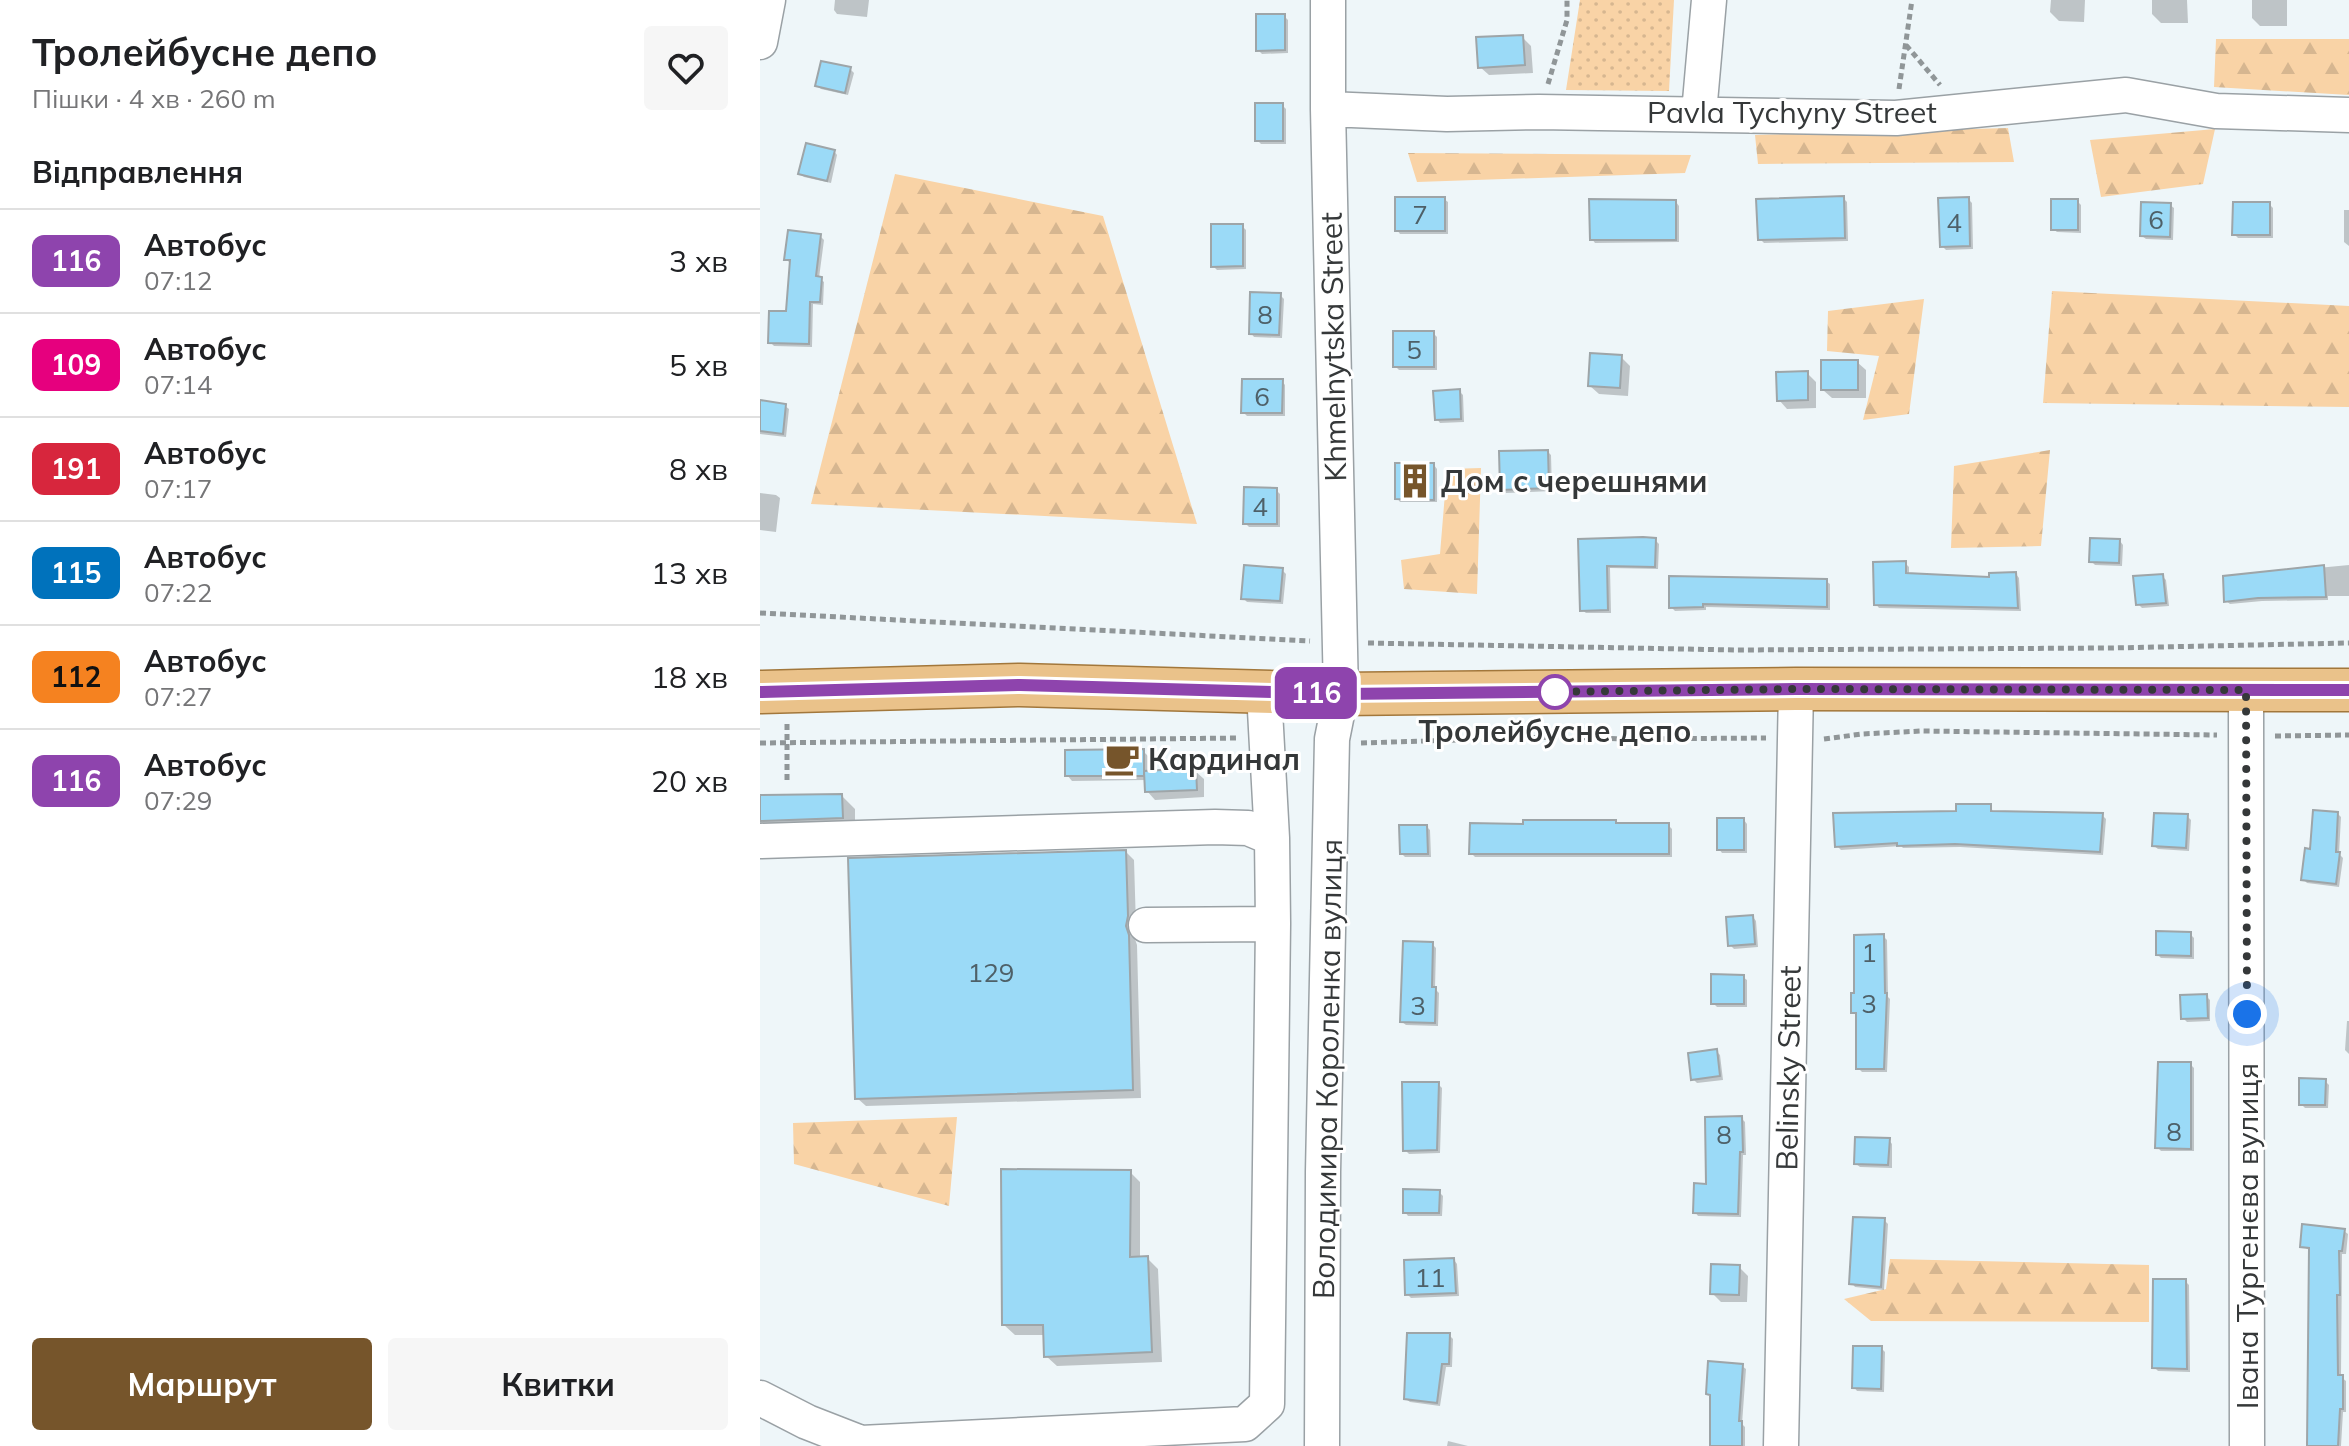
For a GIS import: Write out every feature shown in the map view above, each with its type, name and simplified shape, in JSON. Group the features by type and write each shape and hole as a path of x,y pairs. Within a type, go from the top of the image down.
{"main road":[{"path":"774,691 1020,685 1341,694 1796,689 2349,690"}],"street":[{"path":"760,42 768,0"},
{"name":"Khmelnytska Street","path":"1328,0 1341,694"},
{"path":"1699,113 1709,0"},
{"name":"Pavla Tychyny Street","path":"1328,109 1447,114 1699,113 1896,118 2126,95 2216,111 2349,115"},
{"name":"Belinsky Street","path":"1781,1446 1796,689"},
{"name":"Івана Тургенєва вулиця","path":"2246,690 2247,1446"},
{"path":"760,1398 807,1422 861,1443 1245,1424 1267,1404 1273,924 1264,692"},
{"name":"Володимира Короленка вулиця","path":"1322,1446 1323,1172 1332,739 1341,694"},
{"path":"760,841 1215,827 1248,828 1272,838"},
{"path":"1146,925 1273,924"}],"path":[{"path":"1539,112 1567,20 1567,0"},
{"path":"1896,118 1912,0"},
{"path":"1906,45 1943,87 1960,112"},
{"path":"760,613 1339,642 1736,650 2349,643"},
{"path":"774,691 787,743 787,780"},
{"path":"1332,739 1368,744 1553,737 1795,738 1813,741 1862,734 1922,731 2349,735"},
{"path":"760,743 1267,737"}],"green space":[{"path":"1580,0 1674,0 1669,91 1566,90"},
{"path":"2216,39 2349,39 2349,95 2214,87"},
{"path":"2008,128 2014,162 1758,164 1755,135"},
{"path":"2215,129 2203,184 2101,197 2090,140"},
{"path":"1408,153 1691,155 1685,173 1417,182"},
{"path":"895,174 1103,216 1197,524 811,504"},
{"path":"2052,291 2349,306 2349,407 2043,403"},
{"path":"1924,299 1909,414 1863,420 1879,356 1827,351 1828,311"},
{"path":"2050,450 2041,546 1951,548 1954,466"},
{"path":"1481,468 1477,594 1404,589 1401,560 1440,554 1447,469"},
{"path":"957,1117 949,1206 794,1164 793,1123"},
{"path":"1890,1259 2149,1265 2149,1322 1871,1321 1844,1299 1886,1289"}],"building":[{"path":"1256,14 1285,14 1285,50 1256,51"},
{"path":"1523,35 1525,65 1478,68 1476,37"},
{"path":"821,61 851,67 845,93 815,86"},
{"path":"1255,103 1283,103 1283,141 1255,141"},
{"path":"806,143 835,150 827,181 798,174"},
{"path":"1844,196 1845,238 1758,240 1756,199"},
{"path":"1395,197 1445,197 1445,231 1395,231"},
{"path":"1969,197 1970,246 1940,247 1938,198"},
{"path":"1589,199 1676,200 1676,240 1590,240"},
{"path":"2051,199 2078,199 2078,230 2051,230"},
{"path":"2141,202 2171,203 2170,237 2140,236"},
{"path":"2233,202 2270,202 2270,235 2232,235"},
{"path":"1211,224 1243,224 1243,266 1211,267"},
{"path":"788,230 821,234 816,276 822,277 820,302 810,302 809,344 768,343 769,311 786,311 790,260 784,260"},
{"path":"1250,292 1281,293 1279,335 1249,334"},
{"path":"1393,331 1434,331 1434,367 1393,367"},
{"path":"1590,353 1622,355 1620,388 1588,386"},
{"path":"1821,360 1858,360 1858,390 1821,390"},
{"path":"1808,371 1808,400 1777,401 1776,372"},
{"path":"1242,379 1283,379 1282,413 1241,413"},
{"path":"1460,389 1461,419 1435,420 1433,391"},
{"path":"760,400 786,404 783,434 760,431"},
{"path":"1548,450 1549,488 1500,490 1499,451"},
{"name":"Дом с черешнями","path":"1395,463 1434,463 1434,500 1395,499"},
{"path":"1244,487 1277,488 1277,524 1243,524"},
{"path":"1656,538 1655,567 1607,566 1608,610 1580,611 1578,539"},
{"path":"2090,538 2120,539 2119,563 2089,562"},
{"path":"1906,561 1906,573 1989,577 1989,573 2016,572 2018,608 1874,605 1873,562"},
{"path":"1244,565 1283,568 1280,601 1241,599"},
{"path":"2324,565 2326,597 2224,602 2223,576"},
{"path":"2163,574 2166,603 2136,605 2133,576"},
{"path":"1669,576 1827,579 1827,607 1703,604 1703,607 1669,608"},
{"path":"1144,749 1144,776 1065,776 1065,750"},
{"path":"1196,768 1197,790 1145,792 1144,771"},
{"path":"842,794 843,818 760,821 760,795"},
{"path":"1956,804 1991,804 1991,811 2103,813 2100,852 1955,844 1897,846 1897,843 1835,847 1833,813 1956,811"},
{"path":"2313,810 2338,812 2336,852 2340,852 2336,884 2301,880 2305,848 2310,849"},
{"path":"2154,813 2188,814 2186,848 2152,846"},
{"path":"1717,818 1744,818 1744,850 1717,850"},
{"path":"1523,820 1669,823 1669,854 1469,854 1470,823 1523,824"},
{"path":"1399,825 1427,825 1428,854 1400,854"},
{"path":"1126,850 1133,1090 855,1099 848,858"},
{"path":"1753,915 1755,944 1728,946 1726,917"},
{"path":"2156,931 2191,932 2191,956 2156,955"},
{"path":"1884,934 1887,993 1884,1069 1856,1069 1856,1013 1851,1013 1854,935"},
{"path":"1403,941 1433,942 1435,1023 1400,1022"},
{"path":"1711,974 1744,975 1744,1004 1711,1004"},
{"path":"2207,994 2208,1018 2181,1019 2180,995"},
{"path":"1717,1049 1720,1076 1691,1080 1688,1053"},
{"path":"2158,1062 2191,1062 2191,1149 2155,1148"},
{"path":"2299,1078 2326,1079 2325,1105 2299,1105"},
{"path":"1402,1082 1439,1082 1437,1150 1403,1151"},
{"path":"1742,1116 1743,1152 1740,1152 1738,1214 1693,1213 1694,1183 1706,1184 1705,1117"},
{"path":"1855,1137 1890,1138 1888,1165 1854,1164"},
{"path":"1001,1169 1131,1170 1130,1257 1148,1256 1152,1352 1044,1357 1043,1325 1002,1325"},
{"path":"1403,1189 1440,1190 1439,1213 1403,1213"},
{"path":"1853,1217 1885,1218 1881,1287 1849,1284"},
{"path":"2302,1224 2345,1229 2342,1251 2339,1251 2340,1295 2337,1295 2338,1375 2343,1375 2338,1446 2307,1446 2309,1248 2300,1247"},
{"path":"1454,1258 1456,1293 1405,1295 1404,1260"},
{"path":"1711,1264 1740,1265 1739,1295 1710,1294"},
{"path":"2153,1279 2186,1279 2187,1369 2152,1368"},
{"path":"1407,1333 1450,1333 1449,1364 1442,1364 1437,1403 1404,1399"},
{"path":"1853,1346 1882,1346 1881,1389 1852,1388"},
{"path":"1708,1361 1743,1364 1739,1421 1742,1421 1742,1446 1710,1446 1710,1395 1706,1394"}],"bus line":[{"name":"116","path":"760,692 1020,685 1341,694 1796,689 2349,690"}],"place":[{"name":"Дом с черешнями","path":"1415,481"},
{"name":"Тролейбусне депо","path":"1555,692"},
{"name":"Кардинал","path":"1122,759"}],"route":[{"path":"1555,692 1544,692 2246,690 2247,1014"}]}
